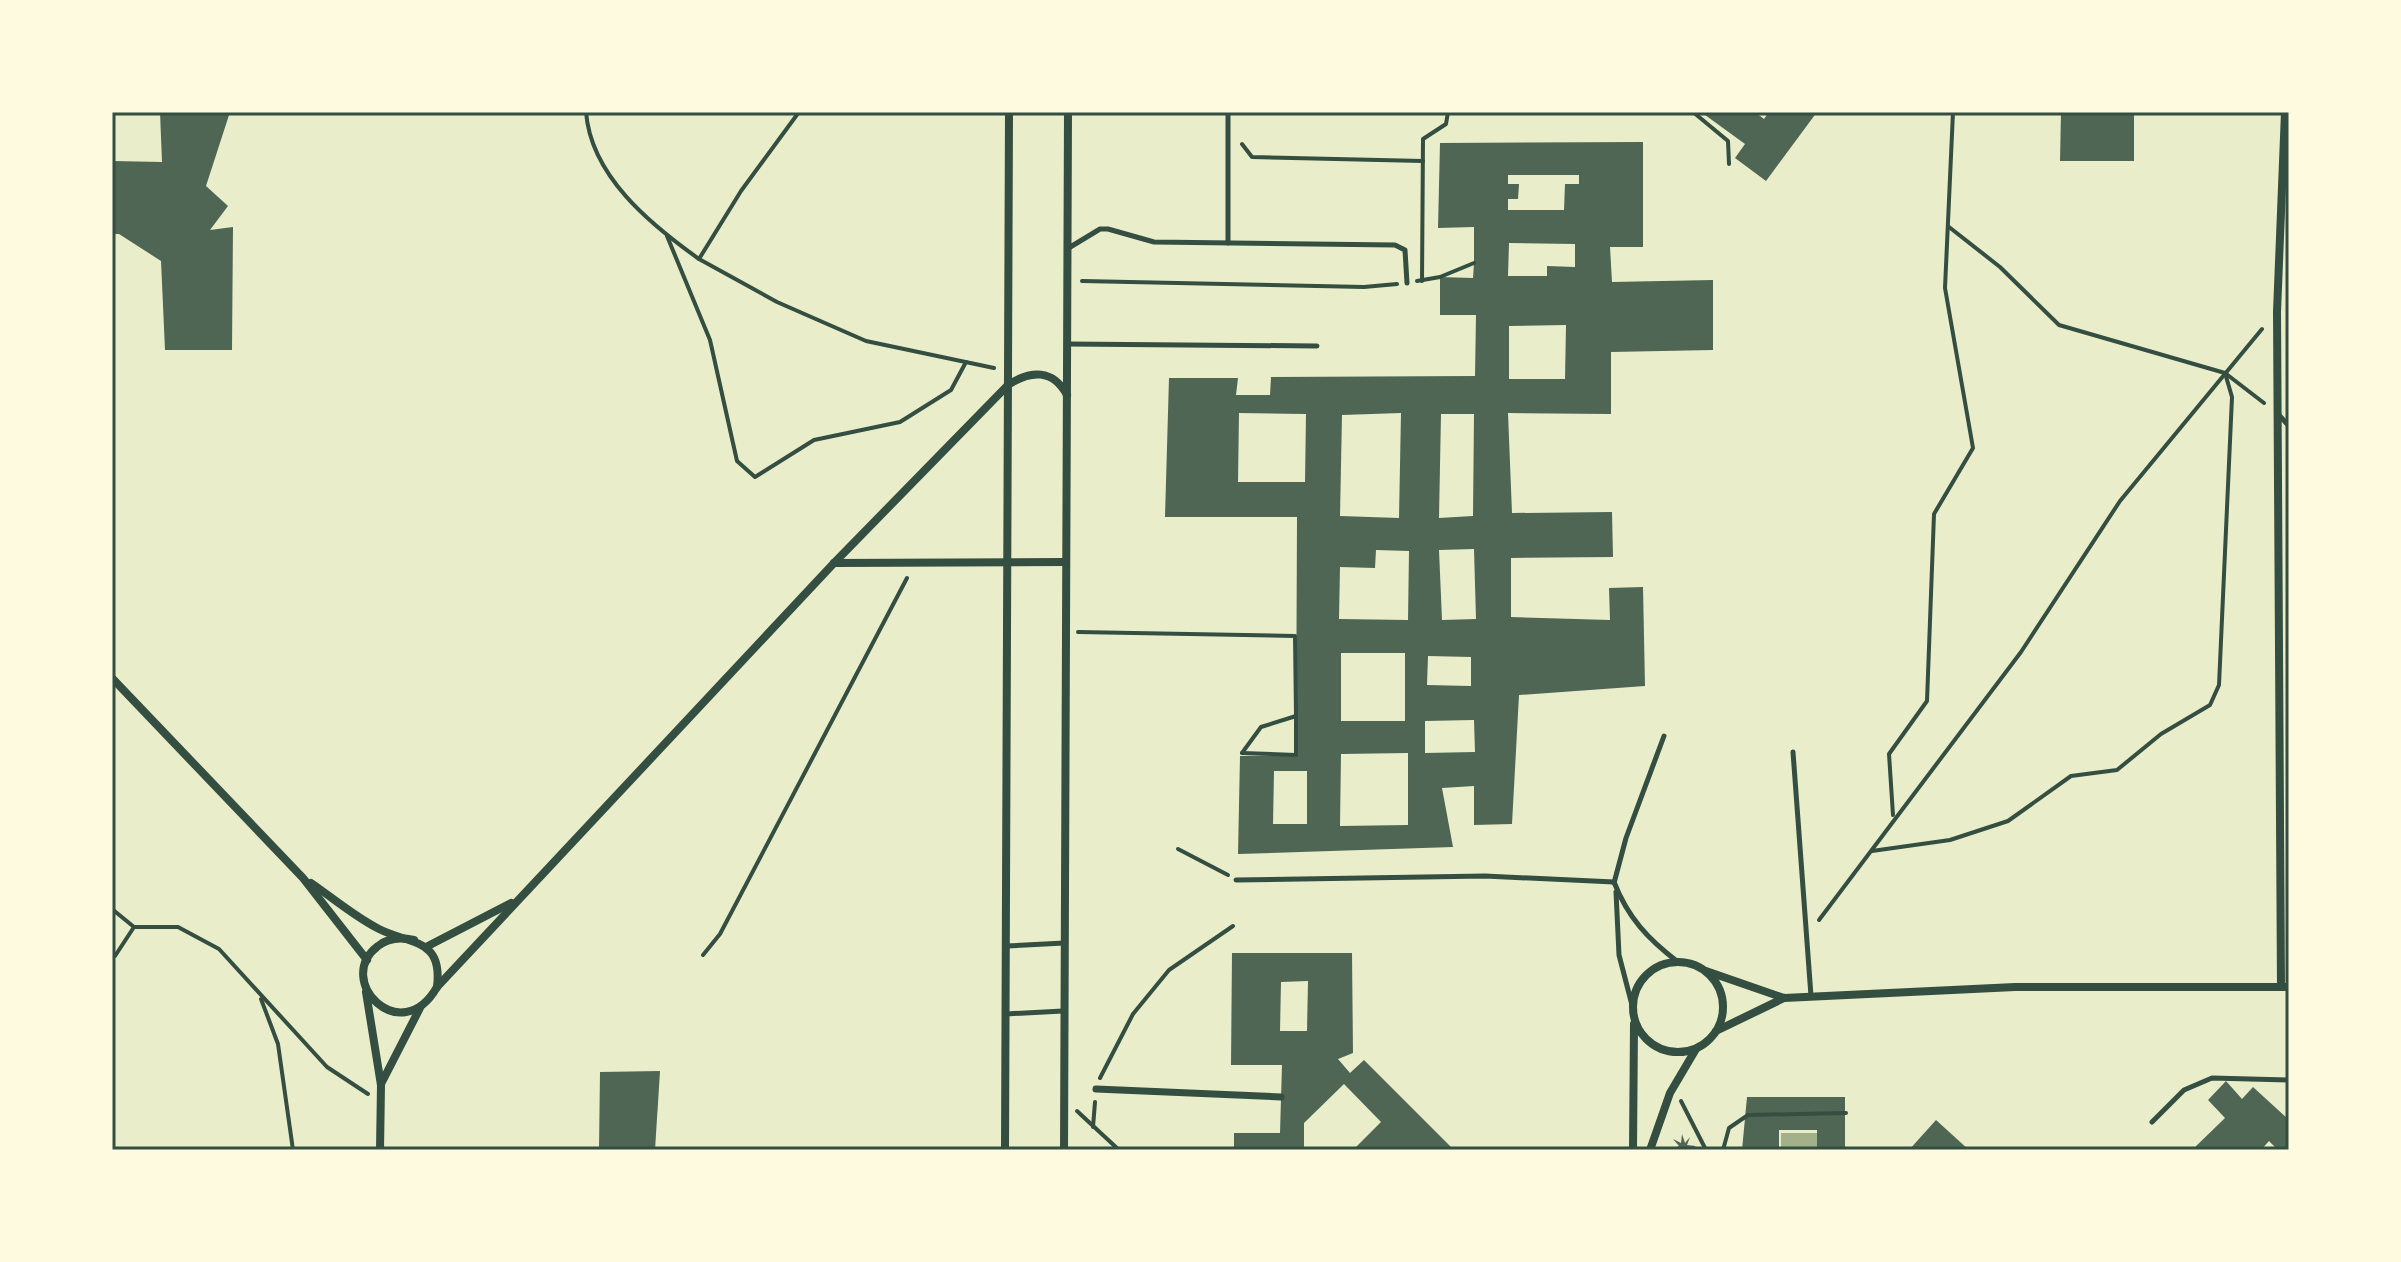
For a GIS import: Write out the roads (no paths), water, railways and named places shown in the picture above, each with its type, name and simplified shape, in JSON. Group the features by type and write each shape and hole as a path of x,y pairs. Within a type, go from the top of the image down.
{"street":[{"path":"1005,1150 1009,112"},
{"path":"1064,1150 1068,112"},
{"path":"1633,1150 1633,1010 1644,978 1654,970 1678,962 1784,998 2015,987 2285,987 2277,312 2285,112"},
{"path":"381,1085 420,1008 437,987 834,563 1008,385 1035,373 1049,375 1060,383 1067,395"},
{"path":"834,563 1066,562"},
{"path":"112,678 303,878 367,960"},
{"path":"303,878 379,929 426,947 435,959 437,987"},
{"path":"426,947 454,936 525,893"},
{"path":"380,1150 381,1085 365,985 367,960 380,944 391,939 414,940"},
{"path":"1706,971 1715,980 1723,1006 1716,1031"},
{"path":"365,985 371,998 394,1012 420,1008"},
{"path":"1650,1150 1670,1093 1696,1049 1716,1031 1784,998"},
{"path":"1633,1010 1639,1028 1659,1047 1672,1051 1696,1049"},
{"path":"1096,1089 1281,1097"}],"lane":[{"path":"1228,112 1228,243"},
{"path":"1067,249 1100,229 1154,242 1395,245 1405,250 1407,283"},
{"path":"1067,344 1317,346"},
{"path":"2277,413 2289,426"},
{"path":"1633,1010 1619,955 1619,913 1614,882 1626,838 1664,736"},
{"path":"1793,752 1799,871 1811,997"},
{"path":"1236,880 1485,876 1614,882"},
{"path":"1614,882 1624,907 1645,937 1678,962"},
{"path":"1006,946 1064,943"},
{"path":"1006,1014 1063,1011"},
{"path":"2152,1122 2184,1090 2212,1078 2289,1080"}]}
